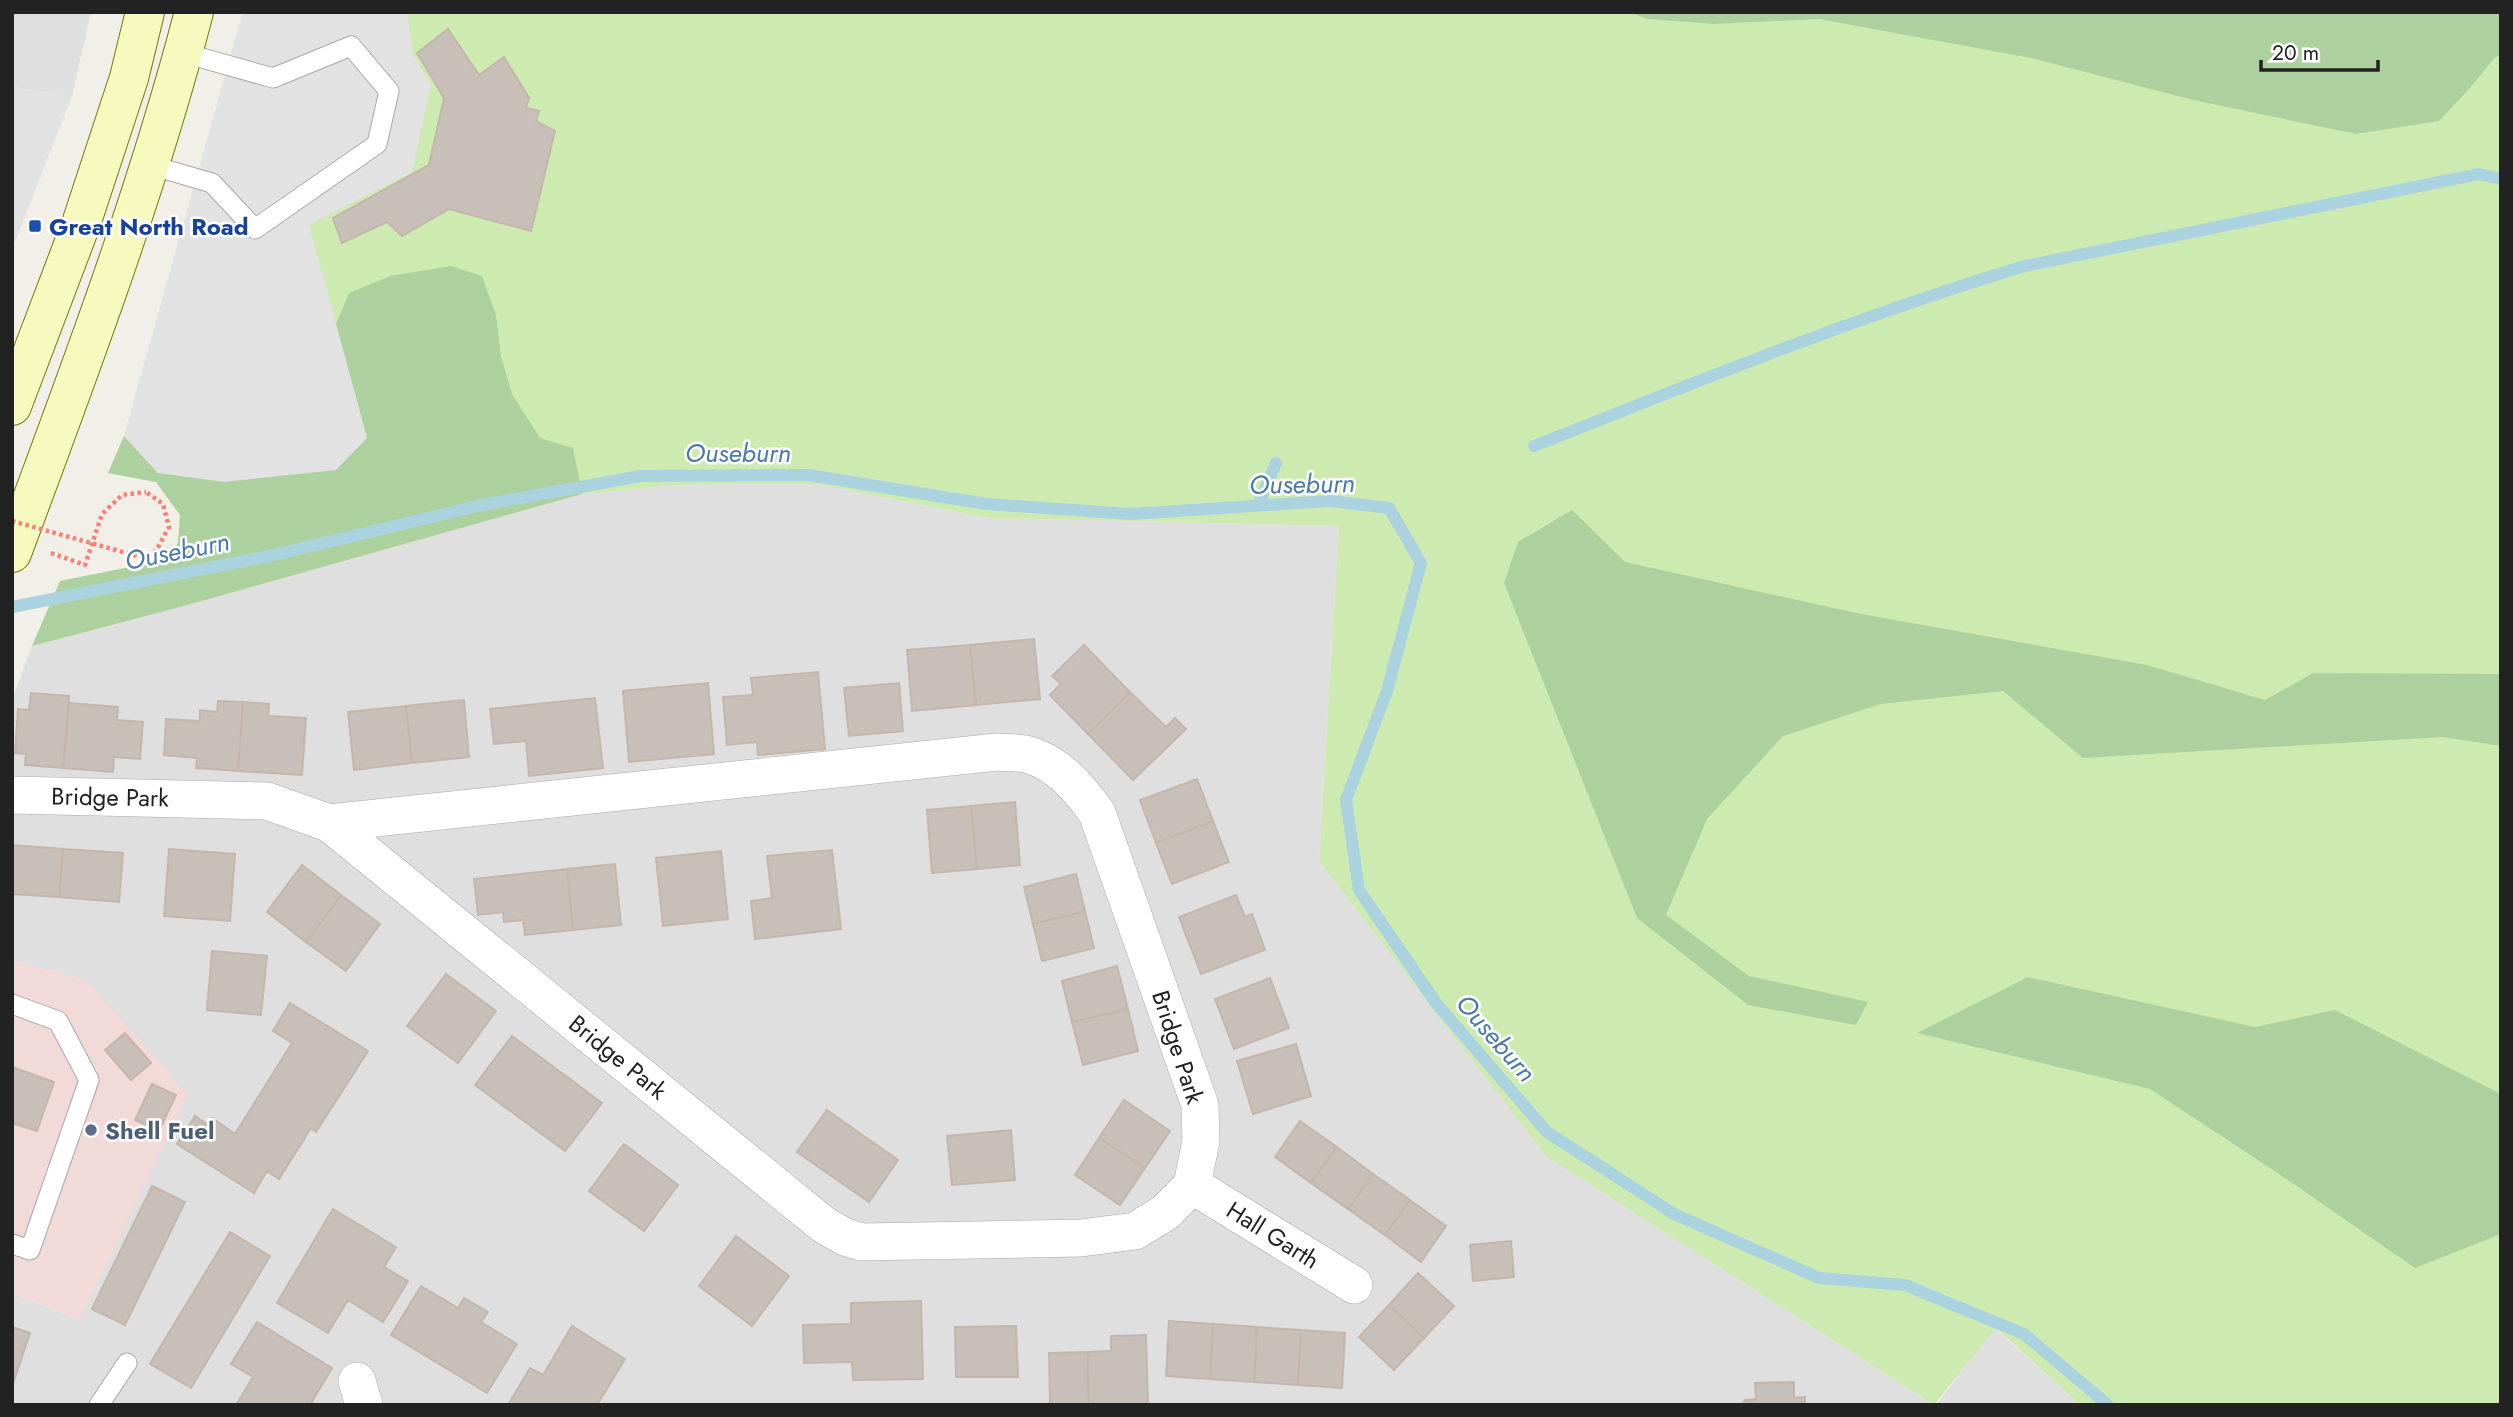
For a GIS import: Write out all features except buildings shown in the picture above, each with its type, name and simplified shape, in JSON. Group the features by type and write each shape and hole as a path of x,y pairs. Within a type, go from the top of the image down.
{"main road":[{"path":"12,406 81,224 129,78 145,12"},
{"path":"28,551 93,334 150,165 194,12"}],"street":[{"name":"Bridge Park","path":"12,795 267,801 329,823 824,1224 845,1237 862,1242 1067,1238 1135,1231 1166,1212 1192,1185 1202,1141 1200,1105 1097,813 1077,786 1053,765 1028,754 997,752 329,823"},
{"name":"Hall Garth","path":"1192,1185 1354,1285"}],"lane":[{"path":"150,165 212,183 255,229 377,144 389,91 352,46 273,78 184,53"},
{"path":"12,1004 58,1021 89,1080 30,1250 12,1244"},
{"path":"99,1405 127,1363"}],"path":[{"path":"12,521 141,557 156,551 169,527 163,504 146,492 122,495 102,514 85,565 28,551"},
{"path":"48,538 53,525"}],"shaded area":[{"path":"12,12 91,12 72,96 12,87"},
{"path":"243,12 407,12 413,54 431,85 412,172 309,225 367,438 336,470 224,482 158,473 124,436"},
{"path":"12,87 72,96 12,250"},
{"path":"690,484 816,484 989,518 1339,526 1319,861 1547,1156 1934,1405 12,1405 12,1293 79,1320 84,979 12,961 12,700 32,646 582,494"},
{"name":"Shell Fuel","path":"12,961 84,979 188,1094 79,1320 12,1293"},
{"path":"1995,1328 2080,1405 1936,1405"}],"green space":[{"path":"243,12 2501,12 2501,1405 2080,1405 1996,1328 1934,1405 1546,1156 1319,861 1339,526 989,518 816,484 690,484 582,494 32,646 60,581 165,560 178,543 180,515 156,482 108,473 124,436"},
{"path":"1629,12 2501,12 2501,56 2495,57 2439,121 2356,134 2193,100 2031,58 1819,19 1714,24 1647,19"},
{"path":"451,266 482,276 496,315 501,356 512,394 540,438 573,448 582,494 32,646 60,581 165,560 178,543 180,515 156,482 108,473 124,436 158,473 367,438 336,324 349,293 390,276"},
{"path":"1572,510 1625,562 1861,614 2147,665 2265,700 2313,673 2501,674 2501,746 2443,737 2083,758 2003,691 1881,704 1783,736 1707,819 1666,915 1749,976 1868,1002 1856,1025 1748,1005 1637,918 1504,583 1518,542"},
{"path":"2028,977 2255,1027 2335,1010 2501,1094 2501,1234 2415,1268 2150,1089 1917,1033"}],"waterway":[{"path":"1534,446 1839,328 2025,266 2479,174 2501,179"},
{"path":"1258,505 1276,463"},
{"name":"Ouseburn","path":"12,607 274,555 482,505 641,476 808,475 987,504 1131,514 1330,501 1389,508 1421,563 1387,691 1346,800 1359,890 1436,1003 1547,1132 1674,1214 1819,1278 1905,1285 2024,1334 2108,1405"}],"place":[{"name":"Great North Road","path":"35,226"},
{"name":"Shell Fuel","path":"91,1130"}]}
